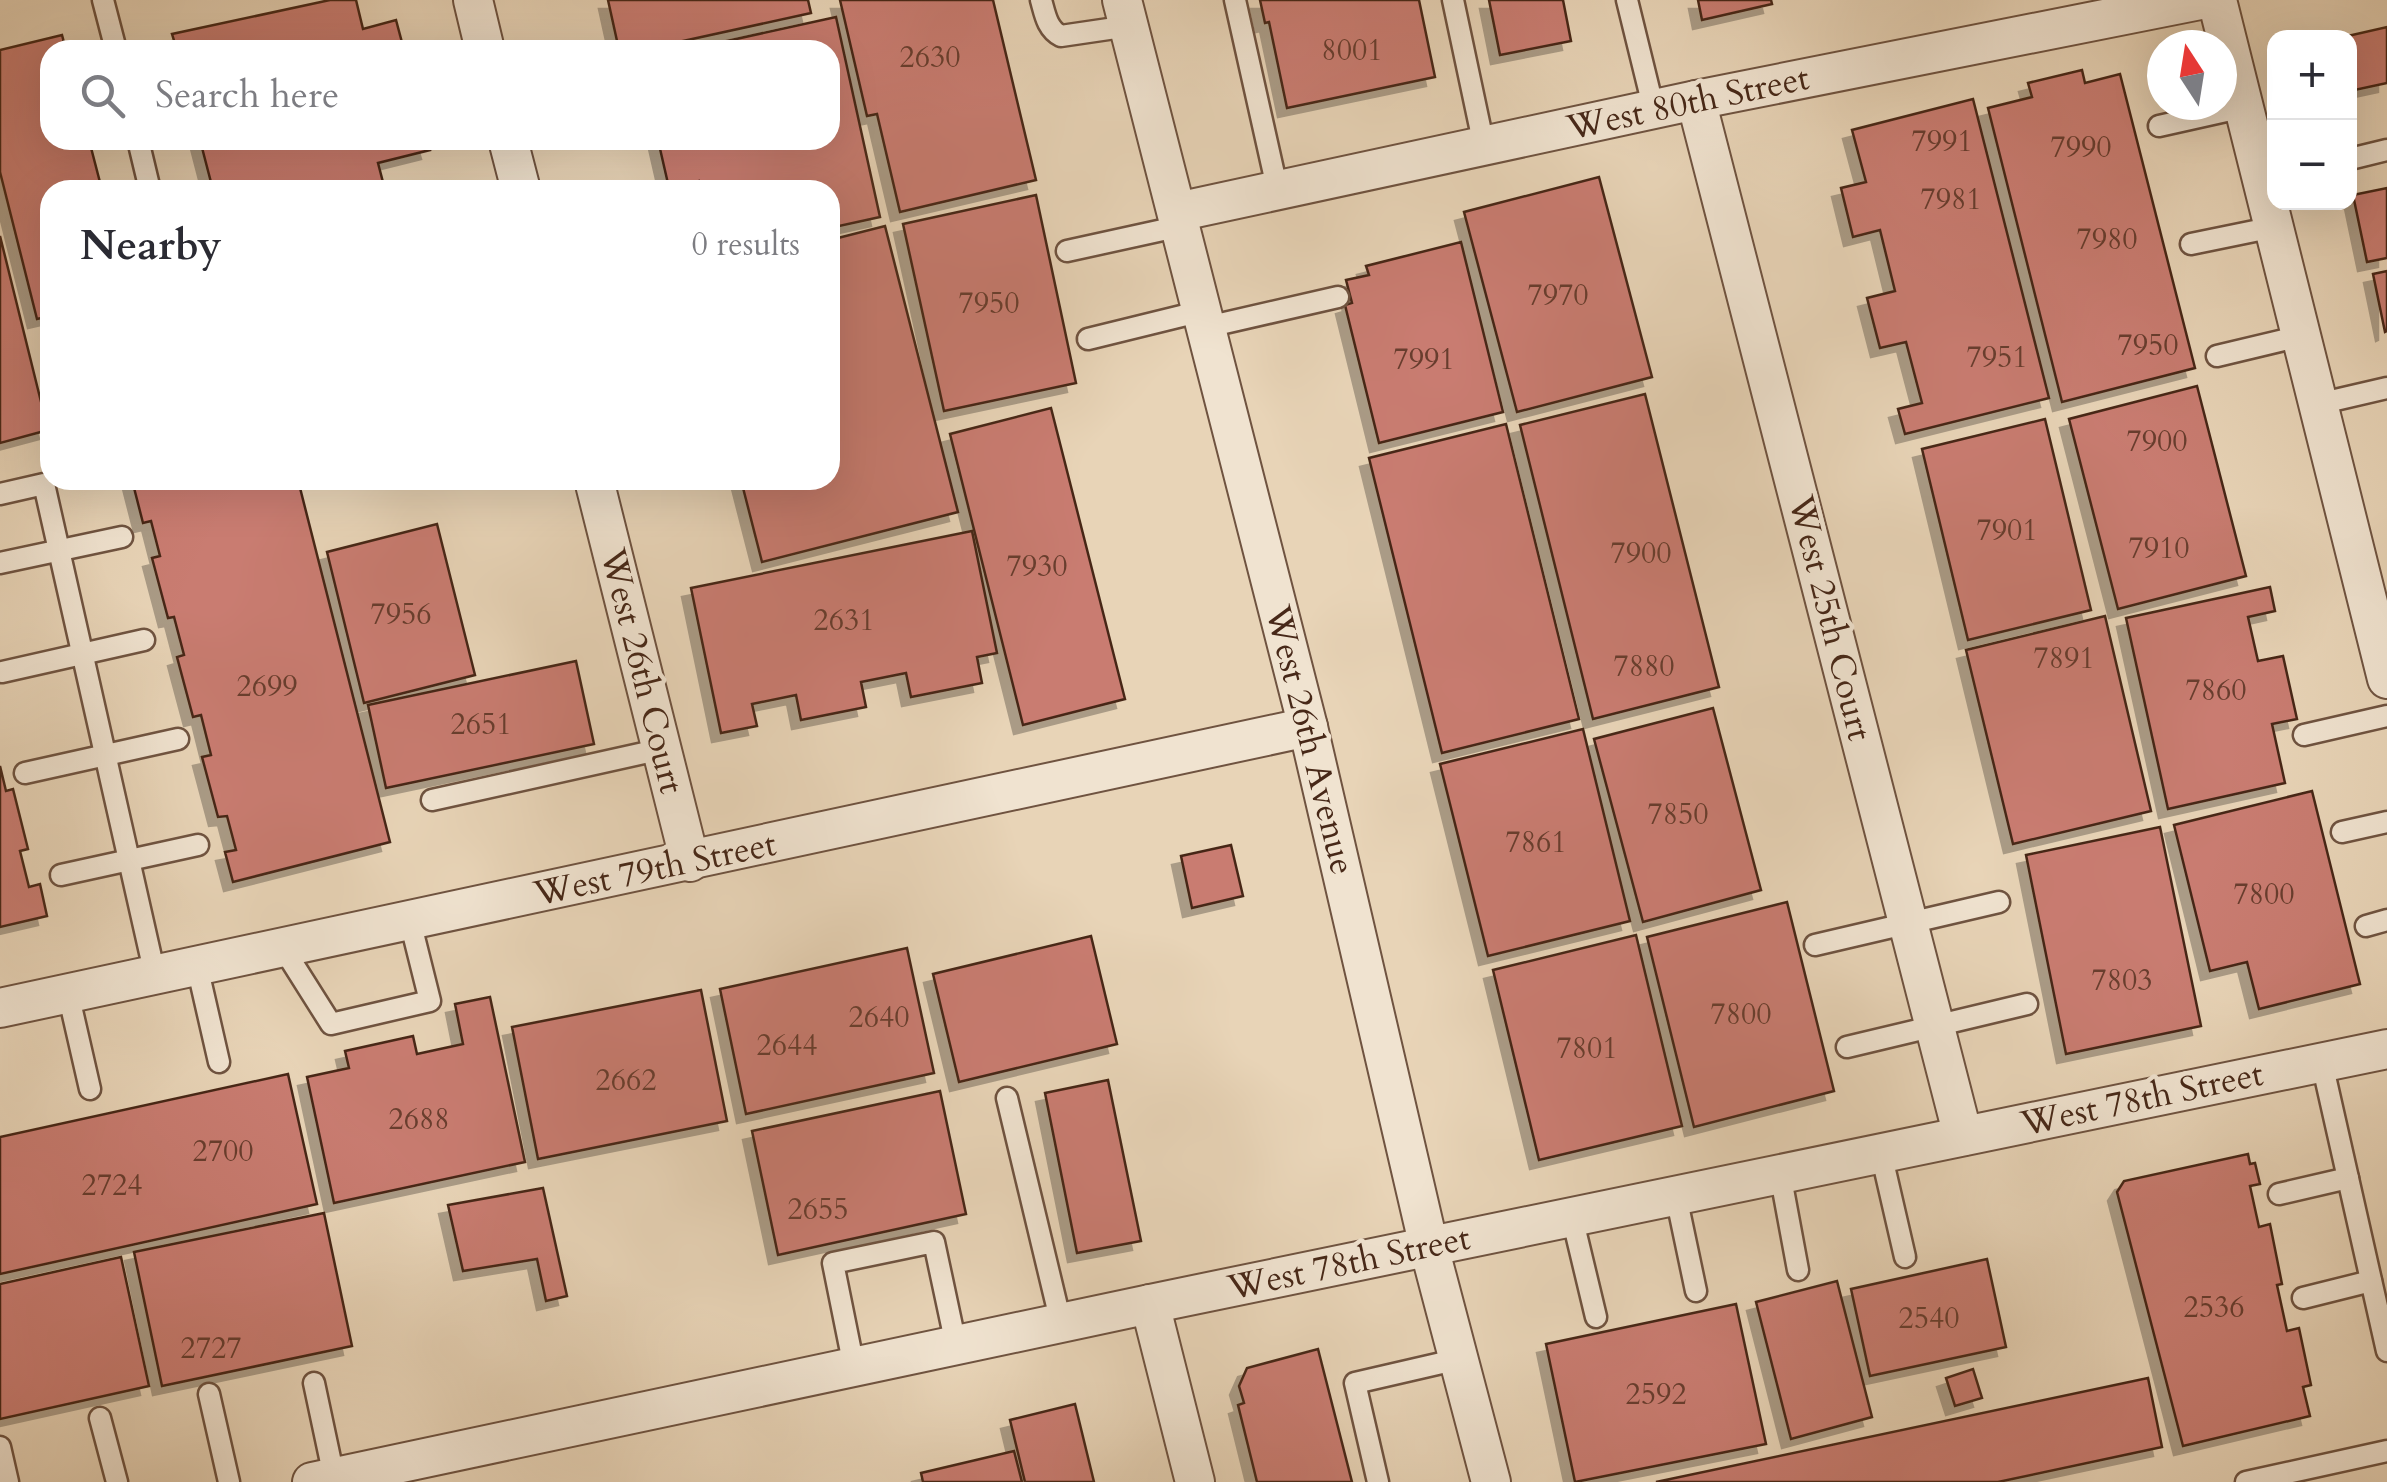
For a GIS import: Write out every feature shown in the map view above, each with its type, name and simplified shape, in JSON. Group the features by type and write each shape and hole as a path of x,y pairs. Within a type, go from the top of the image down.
{"street":[{"path":"472,0 482,40"},
{"name":"West 80th Street","path":"1179,219 1278,192 1696,100 2200,0"},
{"path":"2218,0 2244,106 2267,175"},
{"name":"West 26th Avenue","path":"1126,13 1308,727 1429,1247 1491,1482"},
{"name":"West 25th Court","path":"1696,100 1963,1136"},
{"path":"511,150 518,180"},
{"path":"2272,210 2384,657"},
{"name":"West 26th Court","path":"597,490 690,862"},
{"name":"West 79th Street","path":"0,1008 1308,727"},
{"name":"West 78th Street","path":"323,1480 1150,1304 2387,1049"},
{"path":"1150,1304 1195,1482"}],"lane":[{"path":"104,0 114,40"},
{"path":"1041,0 1048,23 1061,36 1126,13"},
{"path":"1235,0 1278,192"},
{"path":"1453,0 1484,146"},
{"path":"1628,0 1654,110"},
{"path":"2159,126 2244,106"},
{"path":"140,150 148,180"},
{"path":"2357,157 2387,150"},
{"path":"1067,251 1179,219"},
{"path":"2191,244 2274,227"},
{"path":"1088,339 1338,297"},
{"path":"2217,356 2301,336"},
{"path":"2318,404 2387,388"},
{"path":"0,494 40,485"},
{"path":"54,490 58,551 156,975"},
{"path":"0,564 122,536"},
{"path":"2,672 144,640"},
{"path":"2304,735 2387,716"},
{"path":"25,773 178,739"},
{"path":"432,800 662,750"},
{"path":"2342,832 2387,822"},
{"path":"60,875 198,845"},
{"path":"1816,946 1999,902"},
{"path":"2366,926 2387,920"},
{"path":"283,948 330,1024 430,1001 410,921"},
{"path":"197,966 219,1062"},
{"path":"68,993 90,1089"},
{"path":"1848,1047 2027,1004"},
{"path":"2322,1063 2387,1350"},
{"path":"1007,1098 1061,1323"},
{"path":"1881,1153 1905,1257"},
{"path":"1780,1174 1798,1270"},
{"path":"2279,1194 2348,1178"},
{"path":"1676,1196 1696,1292"},
{"path":"1572,1217 1596,1318"},
{"path":"854,1367 833,1263 934,1242 956,1345"},
{"path":"2303,1298 2371,1280"},
{"path":"1378,1482 1355,1383 1459,1360"},
{"path":"314,1384 323,1480"},
{"path":"209,1394 229,1482"},
{"path":"100,1418 116,1482"},
{"path":"0,1448 8,1482"},
{"path":"2246,1482 2387,1451"}],"building":[{"path":"330,0 356,0 363,29 396,20 401,40 174,40 172,34"},
{"path":"608,0 808,0 811,13 688,40 617,40"},
{"path":"840,0 993,0 1036,180 900,212 877,114 867,116"},
{"path":"1260,0 1419,0 1435,77 1287,108 1269,22 1265,23"},
{"path":"1489,0 1563,0 1571,41 1500,55"},
{"path":"1698,0 1771,0 1772,4 1702,20"},
{"path":"836,17 880,217 840,226 840,180 667,180 660,150 840,150 840,40 731,40"},
{"path":"2387,27 2387,83 2357,89 2357,34"},
{"path":"40,40 40,150 92,150 99,180 40,180 37,319 0,172 0,50"},
{"path":"2082,70 2085,83 2120,74 2195,368 2062,402 1988,108 2032,97 2028,83"},
{"path":"1973,99 2049,398 1905,434 1898,409 1922,403 1906,342 1880,348 1867,298 1895,291 1880,230 1853,237 1841,188 1866,182 1852,130"},
{"path":"203,150 430,150 378,163 382,180 210,180"},
{"path":"1599,177 1652,377 1517,412 1464,212"},
{"path":"2387,188 2387,258 2367,262 2356,210 2357,194"},
{"path":"1036,195 1076,383 944,411 903,224"},
{"path":"885,226 958,512 762,562 744,490 840,490 840,237"},
{"path":"0,236 40,398 40,432 0,443"},
{"path":"1461,242 1503,412 1379,443 1345,305 1352,303 1346,280 1369,275 1366,266"},
{"path":"2387,271 2387,331 2385,332 2373,274"},
{"path":"2197,386 2246,576 2118,609 2069,419"},
{"path":"1645,394 1719,687 1593,719 1520,425"},
{"path":"1051,408 1125,699 1023,725 950,434"},
{"path":"2045,419 2091,610 1968,640 1922,449"},
{"path":"1506,424 1579,719 1442,753 1369,458"},
{"path":"135,490 301,490 390,842 233,882 225,852 236,850 227,816 218,817 202,757 211,755 201,715 193,717 177,657 184,655 174,617 168,618 152,558 160,556 151,521 143,523"},
{"path":"437,524 475,675 364,703 327,552"},
{"path":"972,531 997,653 977,657 982,683 911,697 906,673 861,682 866,707 801,720 796,695 752,704 757,726 721,733 691,588"},
{"path":"2270,587 2275,611 2248,617 2258,661 2283,656 2297,719 2272,724 2285,783 2168,809 2126,618"},
{"path":"2105,616 2151,811 2013,844 1966,650"},
{"path":"576,661 594,744 386,788 368,705"},
{"path":"1713,708 1761,890 1643,922 1594,739"},
{"path":"1583,729 1630,921 1488,956 1440,764"},
{"path":"0,766 6,791 13,789 28,849 20,851 29,887 40,884 47,916 0,927"},
{"path":"2312,791 2360,984 2259,1009 2247,962 2210,971 2174,825"},
{"path":"2160,827 2201,1026 2066,1054 2026,855"},
{"path":"1231,845 1243,896 1192,908 1181,856"},
{"path":"1787,902 1834,1091 1694,1127 1647,937"},
{"path":"1636,935 1682,1126 1539,1160 1493,970"},
{"path":"1091,936 1117,1044 959,1082 933,974"},
{"path":"907,948 934,1073 746,1114 720,989"},
{"path":"701,990 727,1121 538,1159 512,1027"},
{"path":"490,997 525,1162 334,1203 307,1077 349,1068 345,1051 413,1036 417,1054 463,1044 455,1004"},
{"path":"288,1074 317,1204 0,1274 0,1137"},
{"path":"1108,1080 1141,1241 1077,1253 1045,1093"},
{"path":"940,1091 966,1214 778,1255 752,1131"},
{"path":"2248,1154 2250,1164 2255,1163 2260,1184 2250,1186 2259,1227 2270,1224 2287,1331 2299,1328 2311,1385 2303,1387 2310,1416 2183,1446 2117,1192 2124,1181"},
{"path":"543,1188 567,1296 546,1301 537,1259 463,1271 448,1205"},
{"path":"324,1213 352,1346 162,1386 134,1252"},
{"path":"121,1257 149,1386 0,1419 0,1284"},
{"path":"1987,1259 2006,1347 1870,1376 1851,1289"},
{"path":"1837,1281 1872,1417 1791,1439 1756,1302"},
{"path":"1736,1304 1766,1444 1575,1482 1546,1344"},
{"path":"1318,1349 1352,1482 1257,1482 1238,1405 1244,1403 1239,1386 1247,1368"},
{"path":"1973,1369 1982,1398 1955,1406 1946,1378"},
{"path":"2148,1378 2162,1447 1998,1482 1656,1482"},
{"path":"1075,1404 1094,1482 1025,1482 1010,1420"},
{"path":"1014,1451 1022,1482 923,1482 921,1473"}]}
